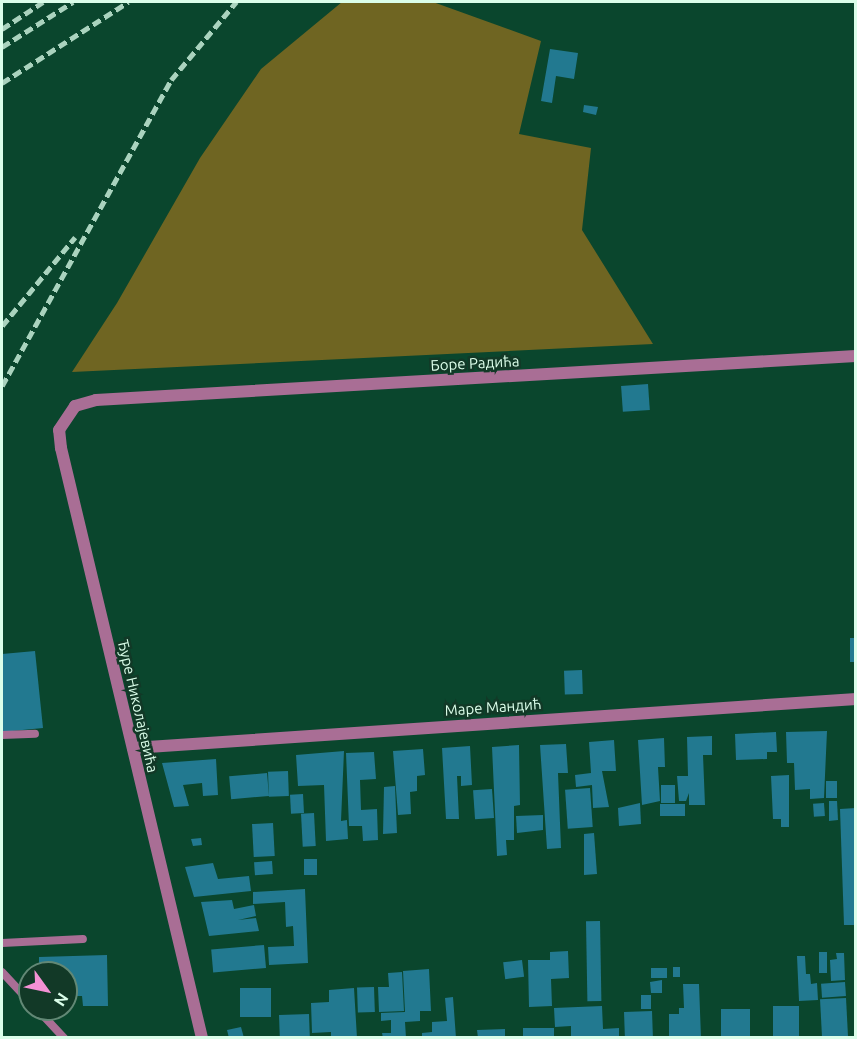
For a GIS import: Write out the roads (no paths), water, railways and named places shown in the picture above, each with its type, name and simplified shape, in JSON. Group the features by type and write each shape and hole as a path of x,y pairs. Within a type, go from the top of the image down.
{"street":[{"name":"Боре Радића","path":"96,400 855,356"},
{"name":"Ђуре Николајевића","path":"96,400 75,406 59,430 202,1038"},
{"name":"Маре Мандић","path":"133,748 855,699"}],"lane":[{"path":"2,735 35,734"},
{"path":"2,943 83,939"},
{"path":"2,972 18,989"},
{"path":"48,1021 64,1038"}],"railway":[{"path":"2,29 43,2"},
{"path":"2,47 73,2"},
{"path":"2,83 128,2"},
{"path":"2,386 171,80 236,2"},
{"path":"2,326 75,237"}]}
